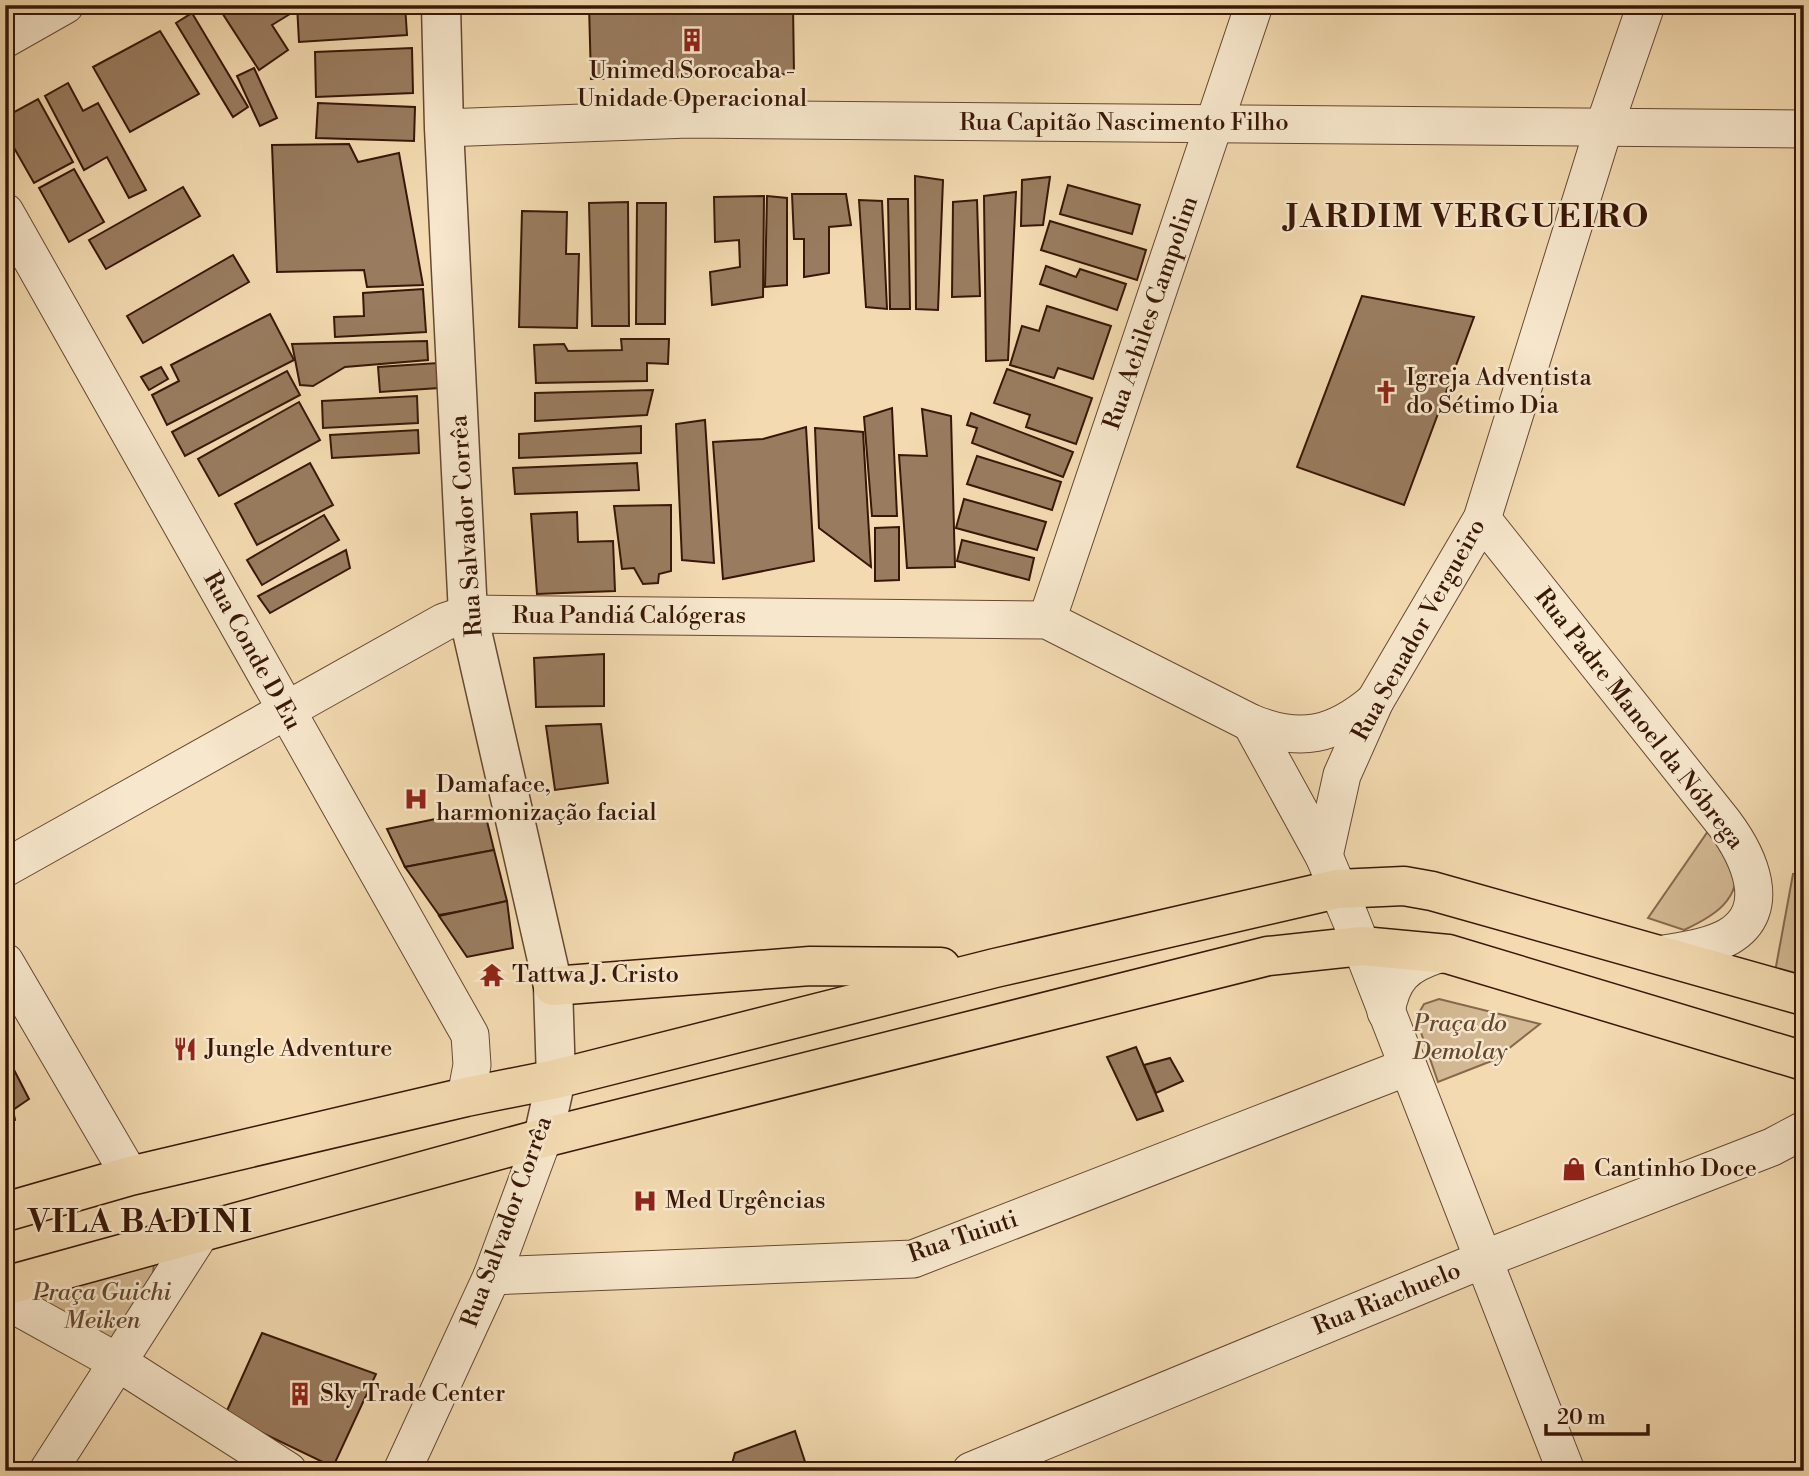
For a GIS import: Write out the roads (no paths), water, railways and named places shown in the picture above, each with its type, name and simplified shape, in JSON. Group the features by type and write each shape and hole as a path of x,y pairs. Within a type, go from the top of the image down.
{"main road":[{"path":"5,1212 130,1176 467,1097 556,1079 995,968 1330,873 1432,891 1804,996"},
{"path":"5,1286 543,1138 1268,956 1362,946 1439,954 1802,1061"},
{"path":"553,986 810,966 995,968"}],"street":[{"path":"5,39 65,5"},
{"name":"Rua Salvador Corrêa","path":"402,1471 492,1276 543,1138 556,1079 553,986 468,614 444,128 441,5"},
{"name":"Rua Achiles Campolim","path":"1047,620 1254,5"},
{"name":"Rua Senador Vergueiro","path":"1330,873 1342,775 1375,701 1482,519 1604,127 1646,5"},
{"name":"Rua Capitão Nascimento Filho","path":"444,128 689,120 1804,129"},
{"name":"Rua Conde D Eu","path":"5,212 470,1035 472,1065 467,1097"},
{"name":"Rua Padre Manoel da Nóbrega","path":"1482,519 1724,823 1753,874 1752,909 1746,922 1718,941 1659,955"},
{"name":"Rua Pandiá Calógeras","path":"5,868 444,622 468,614 1047,620 1251,723 1279,734 1318,734 1357,716 1375,701"},
{"path":"1251,723 1330,873 1362,946 1566,1471"},
{"path":"1386,1012 1390,988 1404,971 1418,961 1439,954"},
{"path":"5,962 130,1176"},
{"name":"Rua Tuiuti","path":"492,1276 913,1259 1407,1067"},
{"name":"Rua Riachuelo","path":"971,1471 1484,1259 1772,1147 1804,1130"},
{"path":"48,1471 201,1232"},
{"path":"5,1300 119,1363 288,1471"}],"place":[{"name":"Unimed Sorocaba - Unidade Operacional","path":"692,40"},
{"name":"Igreja Adventista do Sétimo Dia","path":"1386,392"},
{"name":"Damaface, harmonização facial","path":"416,799"},
{"name":"Tattwa J. Cristo","path":"492,975"},
{"name":"Jungle Adventure","path":"185,1049"},
{"name":"Cantinho Doce","path":"1574,1169"},
{"name":"Med Urgências","path":"645,1201"},
{"name":"Sky Trade Center","path":"300,1394"}],"district":[{"name":"JARDIM VERGUEIRO","path":"1468,217"},
{"name":"VILA BADINI","path":"141,1222"}],"park label":[{"name":"Praça do Demolay","path":"1460,1038"},
{"name":"Praça Guichi Meiken","path":"102,1307"}]}
